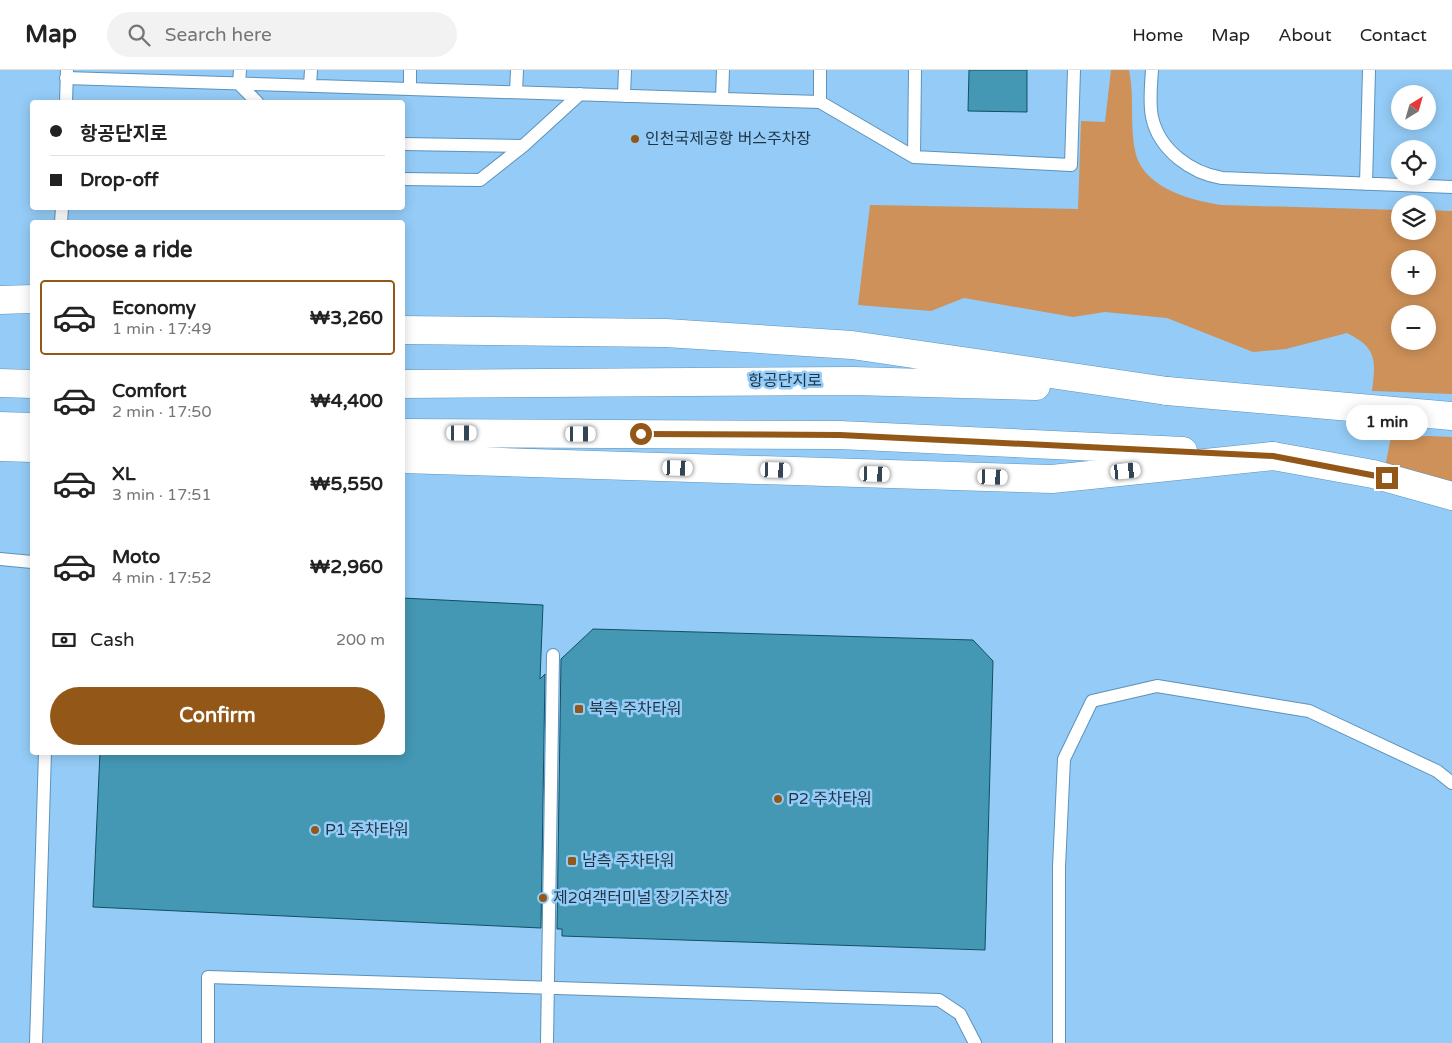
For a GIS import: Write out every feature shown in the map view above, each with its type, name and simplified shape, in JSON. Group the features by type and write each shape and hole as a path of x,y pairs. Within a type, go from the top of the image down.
{"main road":[{"path":"0,300 30,299"},
{"path":"405,330 666,333 852,345 1167,390 1452,416"},
{"name":"항공단지로","path":"405,384 853,381 1167,390"},
{"path":"0,383 30,384"},
{"path":"0,426 30,427"},
{"path":"405,433 840,435 1273,456 1373,474 1452,496"},
{"path":"0,447 30,448"},
{"path":"405,459 1052,479 1273,456"}],"lane":[{"path":"240,70 240,84 255,100"},
{"path":"310,86 311,70"},
{"path":"410,70 410,89"},
{"path":"516,92 517,70"},
{"path":"624,96 625,70"},
{"path":"722,99 723,70"},
{"path":"820,70 820,102"},
{"path":"914,157 915,70"},
{"path":"66,100 67,74 240,84 820,102 914,157 1072,165 1074,70"},
{"path":"1152,70 1151,109 1156,128 1175,155 1192,169 1222,178 1452,186"},
{"path":"1366,184 1369,70"},
{"path":"405,179 480,180 523,146 580,94"},
{"path":"405,144 523,146"},
{"path":"0,559 30,562"},
{"path":"548,1043 552,655"},
{"path":"1059,1043 1060,867 1064,759 1092,701 1157,686 1309,711 1437,771 1452,783"},
{"path":"36,1043 45,755"},
{"path":"208,1043 208,977 939,1000 960,1014 975,1043"}],"shaded area":[{"path":"1111,70 1129,70 1136,155 1141,167 1150,177 1172,191 1198,200 1222,205 1391,210 1391,240 1436,240 1436,210 1452,211 1452,394 1372,391 1374,363 1372,356 1364,344 1347,333 1286,349 1253,352 1167,318 1105,312 1073,317 964,298 931,311 858,305 870,205 1078,209 1081,121 1105,122"},
{"path":"1391,437 1452,437 1452,487 1385,467"}],"building":[{"path":"969,70 1027,70 1027,112 968,111"},
{"name":"P1 주차타워","path":"405,598 543,605 540,679 545,674 541,928 93,907 100,755 405,755"},
{"name":"P2 주차타워","path":"593,629 973,640 993,661 985,950 562,936 562,929 557,929 561,659"}],"place":[{"name":"인천국제공항 버스주차장","path":"635,139"},
{"name":"북측 주차타워","path":"579,709"},
{"name":"P2 주차타워","path":"778,799"},
{"name":"P1 주차타워","path":"315,830"},
{"name":"남측 주차타워","path":"572,861"},
{"name":"제2여객터미널 장기주차장","path":"543,898"}],"route":[{"path":"641,434 840,435 1273,456 1325,464 1387,478"}]}
